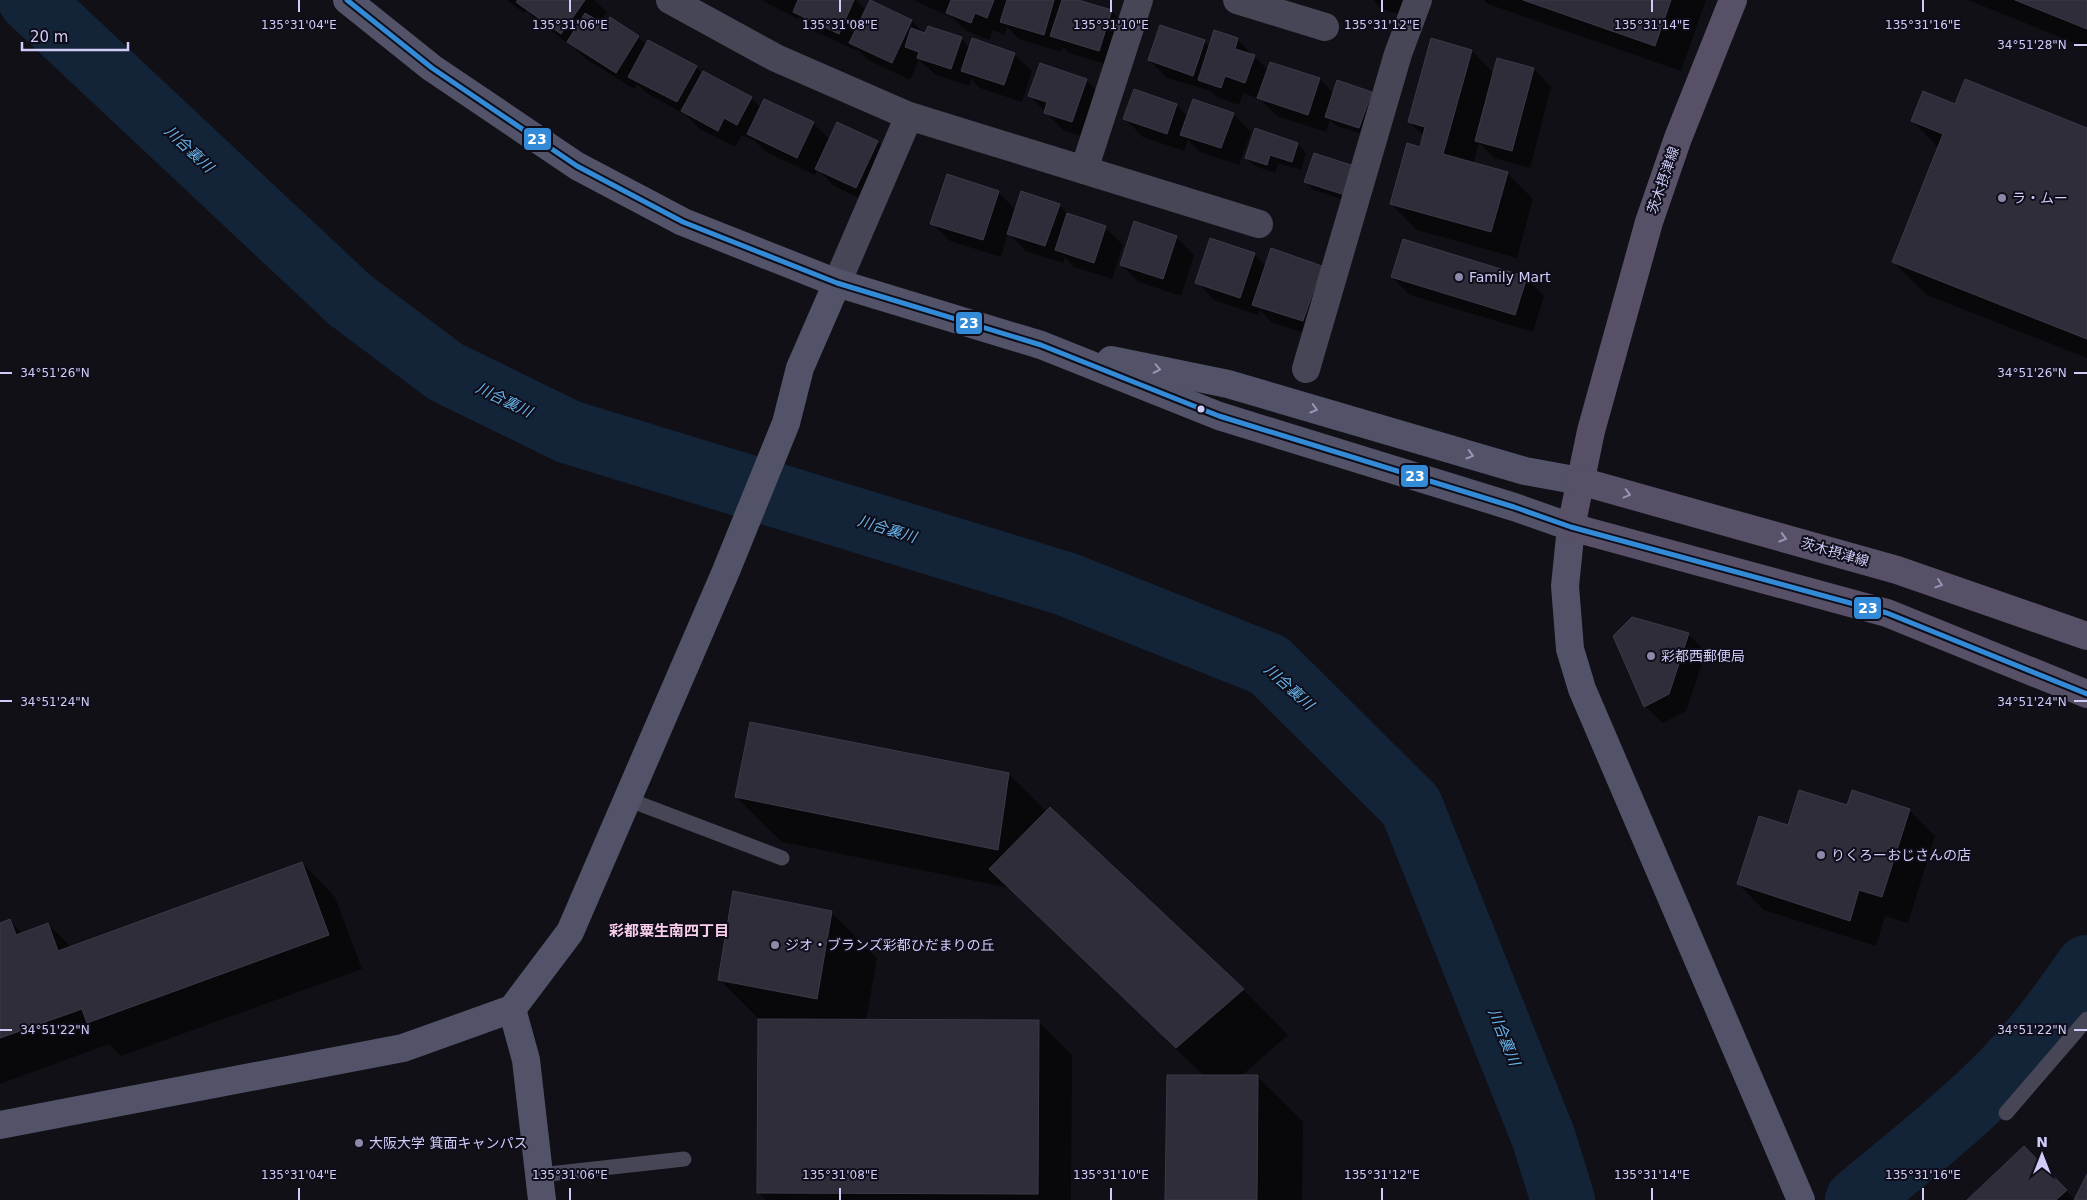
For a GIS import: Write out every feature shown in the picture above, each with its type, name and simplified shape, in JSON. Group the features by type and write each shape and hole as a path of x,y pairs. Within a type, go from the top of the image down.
{"main road":[{"name":"茨木摂津線","path":"1571,527 1591,431 1649,222 1678,138 1733,0"},
{"name":"茨木摂津線","path":"1580,481 1897,570 2087,636"},
{"path":"1571,527 1887,613 2086,693"}],"street":[{"path":"347,0 432,68 577,166 683,222 837,283 1041,345 1219,416 1504,504 1571,527 1566,586 1570,649 1582,689 1797,1190"},
{"path":"670,0 776,58 908,116 1259,224"},
{"path":"1084,170 1139,0"},
{"path":"1237,0 1325,27"},
{"path":"1306,369 1398,54 1418,0"},
{"path":"0,1125 403,1048 512,1009 570,932 726,571 786,423 800,368 908,116"},
{"path":"1041,345 1228,384 1524,471 1580,481"},
{"path":"512,1009 526,1060 541,1187"}],"lane":[{"path":"627,799 782,858"},
{"path":"2006,1113 2087,1019"},
{"path":"541,1187 684,1159"}],"building":[{"path":"518,0 585,0 561,34 516,2"},
{"path":"798,0 854,0 839,34 793,12"},
{"path":"870,0 912,20 892,63 849,43"},
{"path":"951,0 994,0 987,18 975,13 971,23 946,13"},
{"path":"1007,0 1054,0 1044,35 1000,22"},
{"path":"1062,0 1078,0 1112,10 1099,51 1050,36"},
{"path":"1523,0 1671,0 1655,46"},
{"path":"2015,0 2087,0 2087,29"},
{"path":"585,13 605,25 610,17 639,36 616,73 567,42"},
{"path":"1160,25 1205,40 1193,76 1148,60"},
{"path":"928,26 962,37 951,69 917,58 919,52 905,47 911,28 925,33"},
{"path":"1214,30 1238,38 1235,49 1255,55 1245,83 1225,76 1221,88 1198,80"},
{"path":"972,38 1015,53 1004,85 961,71"},
{"path":"1431,38 1472,50 1443,154 1508,172 1491,232 1390,204 1407,143 1420,147 1425,127 1408,122"},
{"path":"648,40 697,66 677,102 628,77"},
{"path":"1497,58 1534,68 1512,151 1475,141"},
{"path":"1270,62 1320,78 1308,115 1257,98"},
{"path":"1040,63 1087,79 1072,122 1044,113 1047,102 1028,96"},
{"path":"703,71 752,97 737,125 724,118 718,131 681,111"},
{"name":"ラ・ムー","path":"1965,79 2087,128 2087,339 1892,262 1943,134 1911,121 1923,91 1955,104"},
{"path":"1337,80 1372,92 1359,128 1325,117"},
{"path":"1134,89 1177,104 1167,134 1123,119"},
{"path":"764,99 814,122 797,158 747,134"},
{"path":"1193,99 1234,113 1221,148 1180,135"},
{"path":"837,122 878,141 856,188 815,169"},
{"path":"1255,128 1298,143 1292,162 1270,155 1267,165 1245,158"},
{"path":"1314,153 1354,166 1345,195 1304,182"},
{"path":"947,174 999,191 983,240 930,224"},
{"path":"1021,191 1060,204 1045,246 1007,234"},
{"path":"1067,213 1106,226 1094,263 1055,250"},
{"path":"1134,221 1177,236 1163,279 1120,265"},
{"path":"1210,238 1255,253 1240,298 1195,283"},
{"name":"Family Mart","path":"1403,239 1527,277 1515,315 1391,277"},
{"path":"1271,248 1322,266 1303,321 1252,305"},
{"path":"1632,617 1689,633 1669,694 1644,707 1613,636"},
{"path":"750,722 1009,773 998,850 735,797"},
{"name":"りくろーおじさんの店","path":"1799,790 1847,805 1852,790 1910,809 1882,897 1859,890 1850,921 1737,884 1759,816 1788,825"},
{"path":"1050,807 1244,989 1176,1048 989,869"},
{"path":"302,862 329,935 87,1023 82,1009 0,1038 0,923 10,919 16,935 48,923 58,951"},
{"name":"ジオ・ブランズ彩都ひだまりの丘","path":"733,891 832,911 817,999 718,980"},
{"path":"758,1019 1039,1020 1038,1194 757,1193"},
{"path":"1167,1075 1258,1075 1257,1200 1165,1200"},
{"path":"2024,1146 2067,1190 2056,1200 1967,1200"},
{"path":"2087,1174 2087,1200 2074,1200"}],"waterway":[{"name":"川合裏川","path":"30,0 350,300 446,372 569,432 1066,584 1269,665 1411,806 1543,1136 1563,1200"},
{"path":"1857,1200 1951,1122 2004,1072 2048,1021 2087,967"}],"transit line":[{"name":"23","path":"347,0 432,68 577,166 683,222 837,283 1041,345 1219,416 1514,507 1571,527 1887,613 2087,694"}],"place":[{"name":"ラ・ムー","path":"2002,198"},
{"name":"Family Mart","path":"1459,277"},
{"name":"彩都西郵便局","path":"1651,656"},
{"name":"りくろーおじさんの店","path":"1821,855"},
{"name":"ジオ・ブランズ彩都ひだまりの丘","path":"775,945"},
{"name":"大阪大学 箕面キャンパス","path":"359,1143"}],"district":[{"name":"彩都粟生南四丁目","path":"669,931"}]}
